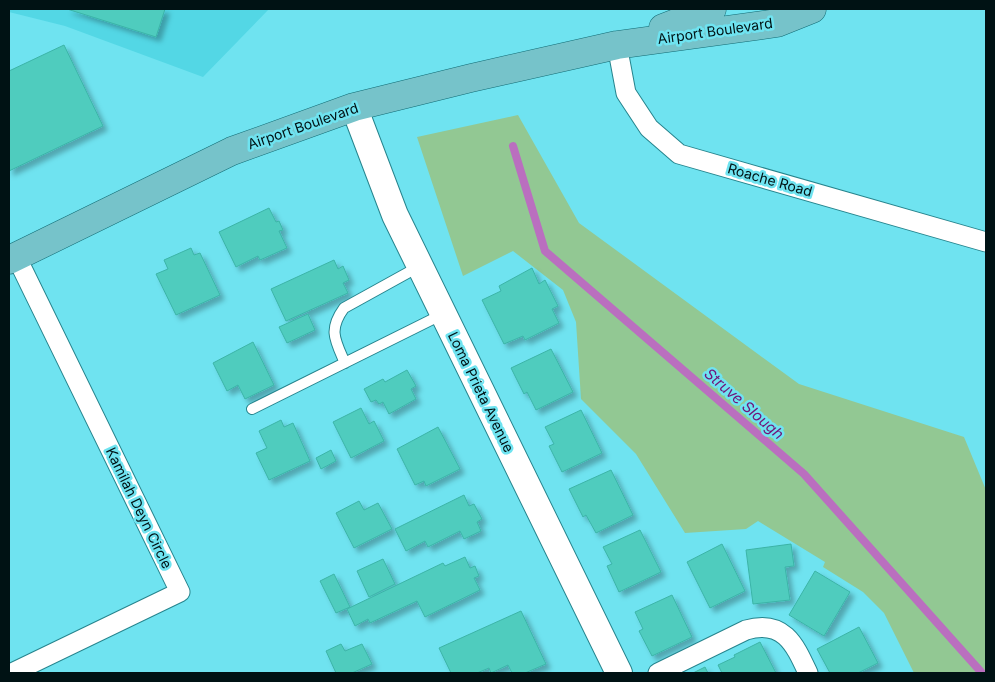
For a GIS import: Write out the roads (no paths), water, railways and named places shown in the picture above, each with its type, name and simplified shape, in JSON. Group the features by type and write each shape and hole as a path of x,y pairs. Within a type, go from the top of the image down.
{"main road":[{"name":"Airport Boulevard","path":"617,45 712,9"},
{"name":"Airport Boulevard","path":"13,258 232,151 354,107 617,45 776,23 812,9"}],"street":[{"name":"Roache Road","path":"617,45 626,93 649,128 679,154 986,242"},
{"name":"Loma Prieta Avenue","path":"354,107 395,215 619,673"},
{"name":"Kamilah Deyn Circle","path":"12,673 180,592 13,258"},
{"path":"658,673 746,630 762,627 778,630 790,639 795,645 808,673"}],"lane":[{"path":"345,363 334,338 336,320 344,308 420,266"},
{"path":"252,409 443,314"}],"waterway":[{"name":"Struve Slough","path":"513,146 545,251 804,474 982,673"}]}
